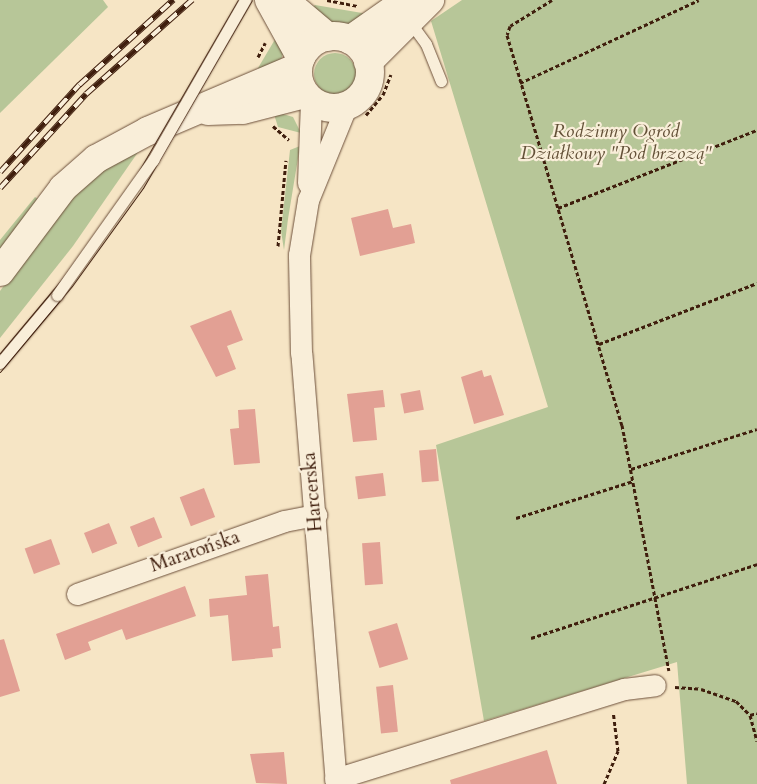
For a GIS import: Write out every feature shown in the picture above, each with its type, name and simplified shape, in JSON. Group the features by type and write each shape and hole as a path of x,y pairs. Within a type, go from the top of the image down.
{"street":[{"path":"269,0 300,63 308,98"},
{"path":"284,0 368,62"},
{"path":"0,272 52,201 96,159 148,131 201,111 300,63 314,43 339,39 430,0"},
{"path":"201,111 266,105 308,98 322,107 346,107 364,92 368,62 408,11"},
{"name":"Harcerska","path":"308,98 308,200 299,255 301,353 316,516 335,782"},
{"name":"Harcerska","path":"308,200 346,107"},
{"name":"Maratońska","path":"77,594 275,524 316,516"},
{"path":"335,782 606,694 655,685"}],"lane":[{"path":"0,363 56,296 158,153 245,0"},
{"path":"408,11 426,44 441,81"}],"path":[{"path":"327,0 364,5"},
{"path":"552,0 510,26 508,40 600,344 631,469 658,597 672,686 701,689 736,701 750,715 757,741"},
{"path":"520,84 700,0"},
{"path":"266,105 272,125 290,140 276,232 279,250"},
{"path":"558,208 757,130"},
{"path":"600,344 757,283"},
{"path":"631,469 757,428"},
{"path":"516,518 633,482"},
{"path":"531,638 757,564"},
{"path":"604,784 618,751 606,694"},
{"path":"750,715 757,713"}],"green space":[{"path":"0,0 103,0 108,7 0,113"},
{"name":"Rodzinny Ogród Działkowy \"Pod brzozą\"","path":"462,0 757,0 757,784 687,784 677,662 484,721 436,445 548,407 431,21"},
{"path":"315,5 368,14 348,28 334,27 308,11"},
{"path":"277,36 284,50 281,60 261,76 258,68"},
{"path":"339,53 347,56 353,62 356,74 353,86 347,92 331,95 323,92 317,86 314,70 317,62 323,56"},
{"path":"273,111 293,117 301,133 278,127"},
{"path":"143,145 73,246 0,338 0,291 36,241 62,208 101,170"},
{"path":"300,146 284,250 281,231 290,150"},
{"path":"35,197 38,199 0,253 0,240"}],"building":[{"path":"388,209 393,228 411,224 415,243 360,256 351,218"},
{"path":"231,310 243,340 227,346 236,369 216,377 190,326"},
{"path":"482,370 484,377 491,375 504,415 474,424 461,377"},
{"path":"383,390 385,407 374,408 377,440 353,442 347,394"},
{"path":"420,390 424,410 404,413 400,394"},
{"path":"255,409 260,463 234,465 230,429 239,428 238,410"},
{"path":"436,449 439,481 422,482 419,450"},
{"path":"383,473 386,496 358,499 355,476"},
{"path":"204,488 215,517 191,526 180,497"},
{"path":"154,517 162,537 138,547 130,527"},
{"path":"109,523 117,543 92,554 84,533"},
{"path":"51,539 60,564 34,574 25,549"},
{"path":"380,542 383,584 365,585 362,543"},
{"path":"268,574 273,627 279,626 281,648 272,649 273,657 232,661 228,615 210,617 209,599 247,595 245,576"},
{"path":"185,586 196,616 126,640 122,629 88,642 91,650 65,660 56,634"},
{"path":"397,623 408,659 379,668 368,632"},
{"path":"4,639 20,691 0,697 0,640"},
{"path":"393,685 398,732 381,734 376,687"},
{"path":"547,750 557,784 451,784 450,780"},
{"path":"284,752 287,784 256,783 250,754"}],"tram line":[{"path":"0,353 62,279 133,181 238,0"},
{"path":"0,372 72,286 143,188 252,0"}],"railway":[{"path":"0,172 79,85 173,0"},
{"path":"0,188 86,94 192,0"}]}
